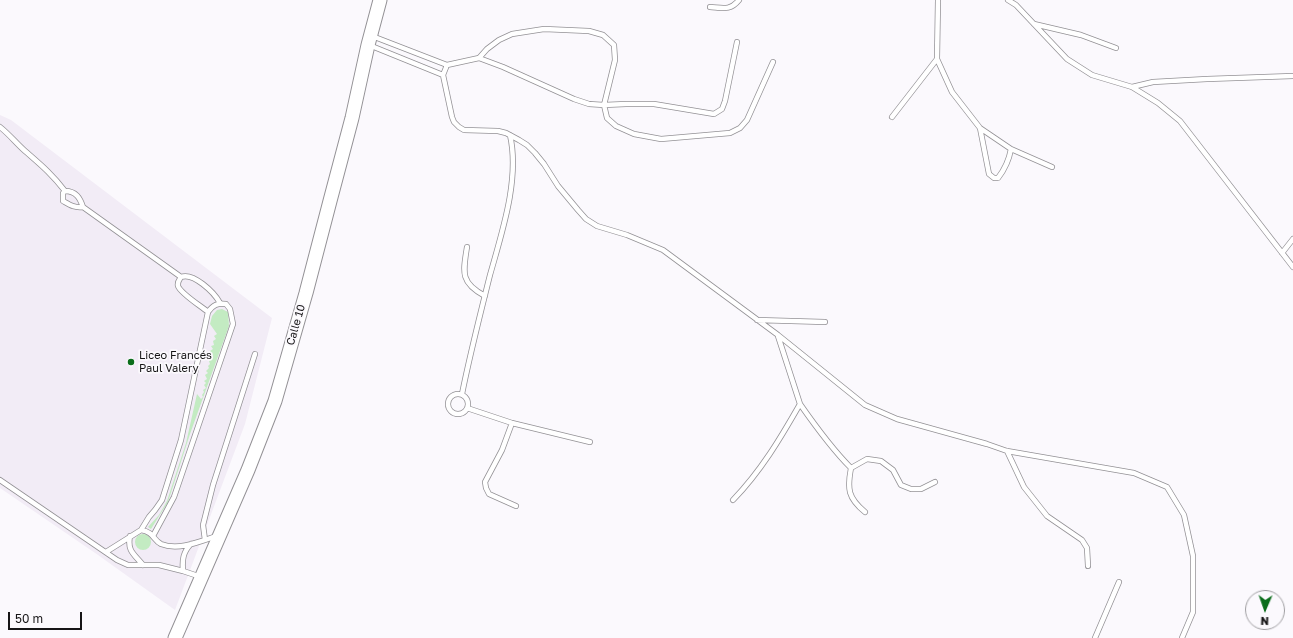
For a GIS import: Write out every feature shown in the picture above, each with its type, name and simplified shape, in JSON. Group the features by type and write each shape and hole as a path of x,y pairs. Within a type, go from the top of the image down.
{"main road":[{"name":"Calle 10","path":"175,638 259,444 274,401 328,209 352,118 369,40 380,0"}],"lane":[{"path":"710,7 728,8 734,6 739,0"},
{"path":"938,0 937,59 952,92 980,128 1011,149 1052,167"},
{"path":"1008,0 1016,5 1067,59 1092,75 1132,88 1158,103 1180,121 1293,267"},
{"path":"1034,24 1081,35 1116,48"},
{"path":"478,58 499,40 512,34 544,29 589,31 603,35 614,45 615,60 604,105 607,118 616,126 634,134 661,139 730,133 740,128 747,120 773,62"},
{"path":"369,40 447,64 478,58 503,67 574,99 589,104 654,104 714,114 722,109 725,101 737,42"},
{"path":"369,40 443,75"},
{"path":"892,117 937,59"},
{"path":"447,64 443,75 452,117 454,122 459,127 470,131 498,131 510,135 528,146 544,164 558,186 586,219 597,226 627,235 663,250 778,335 865,405 897,419 1007,451 1134,472 1167,487 1184,514 1193,556 1193,612 1182,638"},
{"path":"1132,88 1153,82 1206,78 1293,76"},
{"path":"0,127 41,164 65,191 70,191 76,194 81,200 83,207 180,277"},
{"path":"980,128 989,174 994,178 998,178 1004,171 1011,149"},
{"path":"462,394 472,344 505,222 510,192 513,153 510,135"},
{"path":"65,191 63,193 63,201 76,208 83,207"},
{"path":"1282,253 1293,239"},
{"path":"466,247 464,271 467,281 476,291 485,296"},
{"path":"180,277 185,275 192,277 216,296 220,303"},
{"path":"180,277 178,287 208,312"},
{"path":"106,552 141,530 162,500 181,440 208,312 213,306 220,303 226,304 230,309 233,324 174,497 153,536"},
{"path":"757,320 825,322"},
{"path":"778,335 800,404 824,438 851,468"},
{"path":"205,540 203,525 213,485 255,354"},
{"path":"456,393 462,394 468,401 467,408 461,413 456,414 451,412 447,402 451,395 456,393"},
{"path":"734,500 752,481 783,434 800,404"},
{"path":"467,408 512,424 590,442"},
{"path":"512,424 502,450 486,482 486,488 489,494 516,506"},
{"path":"1007,451 1024,487 1047,516 1073,532 1082,540 1087,548 1088,566"},
{"path":"851,468 867,459 881,461 893,470 901,485 911,489 920,489 935,482"},
{"path":"851,468 848,484 850,494 856,504 865,512"},
{"path":"0,480 117,560 128,565 159,565 183,570 202,577"},
{"path":"141,530 147,531 160,543 177,546 219,536"},
{"path":"130,536 128,544 143,565"},
{"path":"183,570 183,555 192,543"},
{"path":"1095,638 1119,582"}],"shaded area":[{"name":"Liceo Francés Paul Valery","path":"0,115 11,120 272,318 245,424 175,610 0,488"}],"green space":[{"path":"222,309 228,312 229,326 190,434 168,502 151,529 148,527 159,515 167,501 186,443 197,394 201,399 203,397 203,390 206,388 204,385 206,383 204,381 207,379 205,375 208,373 206,371 210,364 209,361 211,359 209,356 212,354 210,351 213,349 211,346 214,345 213,341 216,339 214,336 217,334 210,324 212,316 217,310"},
{"path":"140,534 146,534 151,539 149,548 146,550 140,550 135,545 135,539"}],"place":[{"name":"Liceo Francés Paul Valery","path":"131,362"}]}
